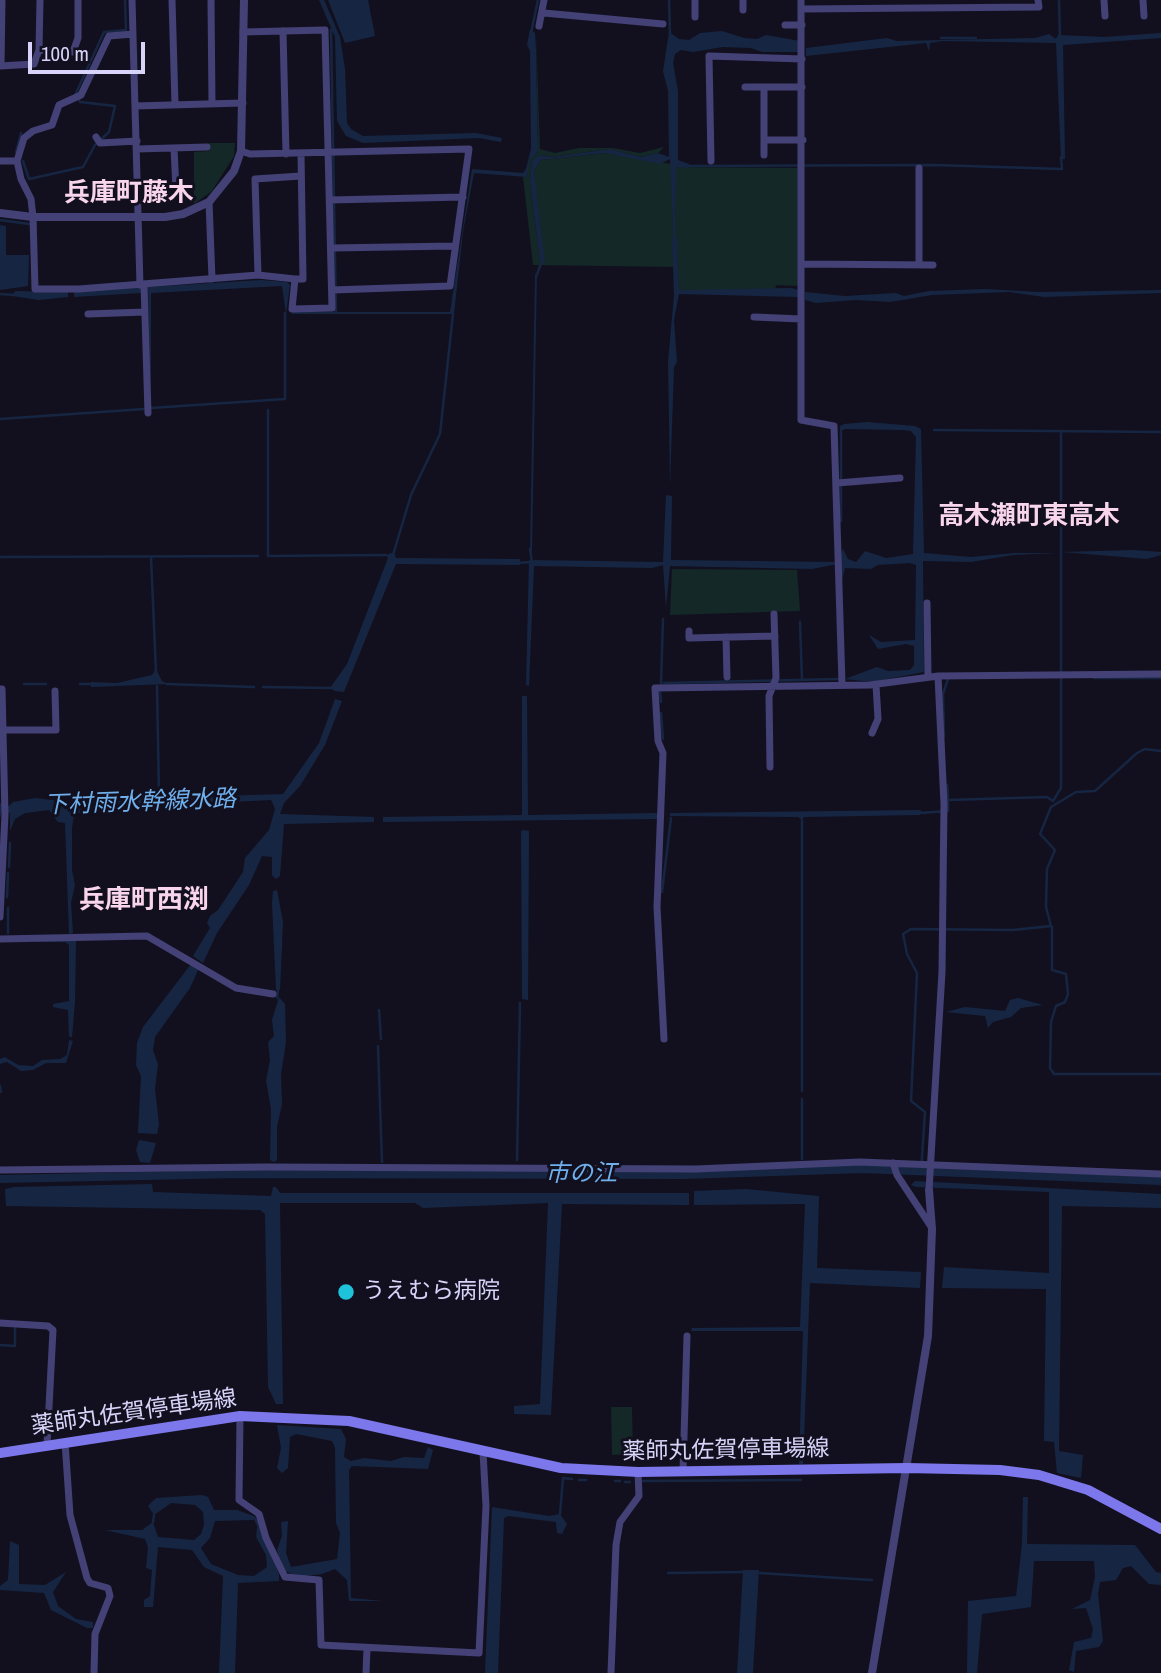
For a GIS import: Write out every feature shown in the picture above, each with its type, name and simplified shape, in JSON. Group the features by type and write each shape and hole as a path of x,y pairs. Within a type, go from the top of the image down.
{"main road":[{"name":"薬師丸佐賀停車場線","path":"0,1452 240,1416 279,1416 349,1421 561,1468 638,1472 907,1468 1000,1470 1039,1475 1088,1490 1161,1529"}],"street":[{"path":"2,0 1,66 34,64 39,50 40,0"},
{"path":"39,50 73,52 78,38 78,0"},
{"path":"132,0 148,413"},
{"path":"172,0 175,104"},
{"path":"211,0 212,104"},
{"path":"0,213 33,217 139,218 183,214 209,202 234,171 241,151 244,0"},
{"path":"539,26 544,13 544,0"},
{"path":"695,0 695,17"},
{"path":"743,0 743,10"},
{"path":"801,0 801,420 834,426 840,483 836,563 842,684"},
{"path":"801,9 873,3 963,3 1039,7 1038,0"},
{"path":"1104,0 1105,16"},
{"path":"1143,0 1144,16"},
{"path":"544,13 663,24"},
{"path":"785,25 802,24"},
{"path":"243,32 326,30 335,290 332,309 292,309 295,279"},
{"path":"284,31 286,154"},
{"path":"134,34 109,36 81,95 59,105 52,125 33,131 24,138 17,160 21,179 31,199 35,289 142,285 258,275 303,279 301,153"},
{"path":"711,161 709,56 802,52"},
{"path":"745,87 802,87"},
{"path":"764,87 764,155"},
{"path":"135,106 243,103"},
{"path":"98,140 174,148 206,146"},
{"path":"764,140 803,140"},
{"path":"174,148 176,190"},
{"path":"241,151 250,154 286,154 469,149 450,286 335,290"},
{"path":"0,161 17,160"},
{"path":"919,168 919,265"},
{"path":"258,275 256,179 300,176"},
{"path":"333,200 463,197"},
{"path":"209,202 212,279"},
{"path":"334,248 455,246"},
{"path":"802,264 933,265"},
{"path":"89,314 145,312"},
{"path":"754,317 801,319"},
{"path":"840,483 900,478"},
{"path":"926,603 928,677"},
{"path":"770,767 769,696 776,678 774,614"},
{"path":"689,631 690,638 775,636"},
{"path":"726,637 727,677"},
{"path":"664,1040 657,907 663,816 663,752 658,741 655,688 876,685 938,676 1161,674"},
{"path":"872,1673 928,1336 932,1229 930,1183 925,1164 943,930 944,804 938,676"},
{"path":"872,733 878,719 876,685"},
{"path":"0,689 4,730 5,804 0,917"},
{"path":"4,730 56,730 55,691"},
{"path":"0,939 147,936 236,988 274,994"},
{"path":"894,1163 897,1175 932,1229"},
{"path":"0,1170 265,1167 696,1169 894,1163 1161,1174"},
{"path":"0,1323 48,1326 53,1329 47,1445"},
{"path":"683,1471 687,1336"},
{"path":"240,1416 239,1500 259,1514 279,1570 293,1580 319,1580 321,1645 479,1653 486,1506 484,1452"},
{"path":"65,1442 70,1515 87,1578 90,1583 108,1588 110,1596 95,1634 94,1673"},
{"path":"611,1673 616,1545 621,1522 639,1496 638,1472"},
{"path":"366,1673 367,1648"}],"green space":[{"path":"536,30 540,149 555,153 579,148 613,148 640,153 664,147 658,153 641,157 610,149 552,157 541,155 532,160 530,182 540,262 534,171 541,160 605,153 671,164 672,167 800,168 799,286 776,285 775,291 679,290 677,267 533,265 523,177 527,176 529,159 538,152"},
{"path":"209,143 235,143 234,156 212,191 194,204 194,152 209,151"},
{"path":"672,569 797,570 800,611 670,615"},
{"path":"611,1407 632,1407 633,1454 612,1455"}],"water":[{"path":"319,0 324,0 340,37 345,69 347,123 351,129 363,136 476,133 502,138 501,142 479,138 363,143 346,136 337,121 335,37"},
{"path":"328,0 368,0 375,36 345,43"},
{"path":"530,29 535,33 538,152 530,159 527,177 474,173 463,232 454,314 292,314 450,312 472,169 523,173 526,169 531,149 530,51 527,45"},
{"path":"722,31 744,38 757,39 766,35 800,41 800,52 762,52 751,48 723,47 693,52 681,50 675,54 673,63 678,91 678,160 689,164 688,168 676,167 675,225 670,159 660,164 605,153 541,160 534,171 545,263 540,262 530,182 532,160 540,155 552,157 610,149 641,157 658,153 669,157 668,91 663,71 669,32 679,39 689,40 700,33"},
{"path":"1161,33 1161,38 1063,45 1065,159 1061,159 1056,43 942,41 930,43 929,51 926,43 806,56 806,48 887,38 897,41 1035,38 1049,34 1056,39 1058,35 1104,37"},
{"path":"0,225 6,226 6,255 29,255 28,286 0,290"},
{"path":"677,238 679,290 792,288 798,290 798,297 679,294 674,320 677,362 674,367 670,487 668,362 674,295 672,239"},
{"path":"537,273 532,551 530,552 535,274"},
{"path":"261,280 287,282 290,285 286,314 282,286 151,293 151,408 148,287"},
{"path":"141,287 141,293 74,297 74,291"},
{"path":"986,289 1038,292 1161,290 1161,293 1044,297 1009,292 932,295 890,302 856,300 816,303 805,300 805,292 845,296 896,293 904,296 929,291"},
{"path":"15,291 68,292 68,297 39,300 12,296"},
{"path":"867,422 915,426 921,429 924,553 971,557 1014,553 1059,553 1013,555 971,562 923,561 924,672 872,682 845,679 877,667 888,671 910,670 914,665 914,646 906,644 878,649 869,635 881,642 915,640 916,565 910,563 878,565 871,569 845,568 840,589 837,564 812,569 670,566 666,608 663,565 652,568 534,566 529,686 526,685 529,560 663,562 666,495 672,496 671,560 837,562 843,549 848,559 856,562 865,551 886,558 913,554 916,437 911,431 902,430 845,429 840,432 840,426 844,424"},
{"path":"394,552 396,558 520,559 520,565 396,564 344,692 335,691 330,688 347,664 388,558 386,555"},
{"path":"1062,552 1161,552 1161,555 1147,559"},
{"path":"156,669 162,681 168,684 91,687 91,682 117,683 152,675"},
{"path":"522,696 527,696 528,815 657,813 657,819 383,822 383,817 522,815"},
{"name":"下村雨水幹線水路","path":"335,699 342,701 325,745 300,786 284,803 280,814 374,817 374,822 284,824 280,876 276,879 272,875 272,857 262,856 249,885 217,933 203,963 193,956 210,928 207,923 210,916 218,910 243,872 245,858 269,830 275,809 271,800 88,809 74,815 72,870 75,885 71,903 73,933 69,934 65,823 58,822 49,810 25,813 15,819 10,831 10,813 2,812 0,818 0,803 9,806 13,802 35,798 77,803 159,796 283,794 319,743"},
{"path":"921,810 920,815 804,817 802,820 798,817 670,816 670,813"},
{"path":"521,831 529,831 528,1000 522,999"},
{"path":"277,890 283,922 280,990 276,989 272,903 273,891"},
{"path":"76,940 75,1002 72,1037 69,1037 68,1010 53,1007 53,1004 69,1001 69,945 65,942 10,942"},
{"path":"191,964 199,968 190,988 155,1037 153,1050 158,1064 155,1089 159,1124 157,1134 138,1133 141,1076 136,1065 137,1043 143,1027"},
{"path":"279,997 285,1004 286,1042 281,1075 282,1104 277,1127 277,1160 274,1162 270,1160 271,1109 266,1081 270,1060 268,1042 274,1036 272,1020"},
{"path":"1018,998 1043,1005 1021,1008 1011,1017 993,1022 988,1028 985,1016 946,1012 965,1007 1005,1011 1010,1000"},
{"path":"69,1040 73,1041 66,1063 46,1063 33,1070 21,1071 7,1062 0,1064 0,1059 5,1057 18,1065 33,1066 42,1060 60,1059 67,1055"},
{"path":"139,1140 156,1143 150,1163 140,1162 136,1150"},
{"path":"915,1181 1161,1194 1161,1208 1062,1206 1059,1451 1083,1455 1081,1478 1057,1473 1054,1442 1044,1441 1046,1289 942,1288 944,1267 1049,1273 1049,1192 916,1187 911,1185"},
{"path":"152,1184 153,1192 271,1196 273,1187 280,1193 689,1193 689,1205 562,1204 551,1415 514,1414 514,1406 540,1404 548,1203 423,1208 415,1203 280,1203 283,1404 276,1404 268,1387 265,1214 260,1210 6,1206 5,1189 14,1187"},
{"path":"746,1189 819,1196 817,1268 921,1272 920,1288 810,1283 803,1464 799,1464 803,1331 691,1331 692,1328 800,1327 805,1204 694,1205 694,1191"},
{"path":"277,1425 341,1429 346,1439 344,1457 351,1461 364,1458 391,1461 404,1457 424,1458 428,1447 433,1450 428,1469 352,1466 349,1470 351,1598 383,1601 349,1601 347,1580 335,1569 322,1574 297,1577 282,1569 277,1550 282,1536 281,1522 288,1521 286,1553 291,1567 337,1559 340,1533 336,1523 335,1448 332,1441 296,1434 290,1437 288,1468 282,1473 277,1468 281,1448"},
{"path":"202,1495 208,1497 214,1510 237,1510 256,1517 253,1520 215,1521 210,1538 201,1548 211,1564 238,1575 254,1576 267,1567 266,1555 256,1537 257,1527 261,1526 279,1574 279,1581 238,1583 235,1673 219,1673 223,1576 204,1567 192,1550 158,1547 153,1607 144,1607 144,1600 150,1596 152,1570 146,1568 148,1547 145,1539 105,1530 142,1530 153,1522 158,1537 194,1540 201,1534 204,1525 203,1512 195,1505 171,1503 154,1515 148,1506 156,1498"},
{"path":"1023,1497 1028,1497 1027,1544 1135,1545 1156,1572 1161,1573 1161,1585 1149,1584 1131,1566 1123,1568 1116,1580 1100,1582 1098,1594 1103,1641 1099,1647 1076,1651 1074,1672 1069,1670 1074,1642 1091,1638 1093,1629 1086,1608 1072,1609 1090,1600 1095,1577 1094,1561 1034,1561 1031,1607 982,1614 977,1673 967,1673 968,1601 1016,1596 1022,1544"},
{"path":"492,1507 549,1516 560,1514 567,1524 562,1534 557,1533 556,1522 508,1516 504,1518 498,1673 485,1673"},
{"path":"10,1541 19,1545 19,1584 45,1585 66,1572 53,1592 58,1606 76,1619 93,1622 93,1628 87,1628 51,1610 44,1593 0,1590 0,1586 8,1580"},
{"path":"743,1570 759,1570 753,1673 737,1673"}],"waterway":[{"path":"23,161 29,179 83,167 95,145 109,132 115,106 80,102 76,93 104,32 126,30 125,0"},
{"path":"531,33 538,0"},
{"path":"669,0 670,35"},
{"path":"1059,0 1060,39"},
{"path":"331,30 336,313"},
{"path":"941,38 976,38"},
{"path":"16,152 21,133"},
{"path":"685,166 934,165 1062,169 1061,157"},
{"path":"0,220 29,224"},
{"path":"674,223 674,241"},
{"path":"536,277 542,261"},
{"path":"0,294 15,295"},
{"path":"151,408 285,399 285,313"},
{"path":"393,555 411,495 440,434 453,314"},
{"path":"0,419 144,409"},
{"path":"268,410 268,556 386,555"},
{"path":"934,430 1161,432"},
{"path":"841,432 841,521"},
{"path":"920,813 948,811 948,800 1047,797 1053,801 1061,788 1061,432"},
{"path":"516,563 532,562 530,549"},
{"path":"0,557 258,556"},
{"path":"151,557 156,672"},
{"path":"661,684 663,619"},
{"path":"800,622 802,680"},
{"path":"1094,678 1161,678"},
{"path":"664,683 839,679"},
{"path":"944,736 943,694 948,679"},
{"path":"24,684 46,684"},
{"path":"80,684 95,684"},
{"path":"167,684 254,687"},
{"name":"下村雨水幹線水路","path":"157,686 159,796"},
{"path":"263,687 332,688"},
{"path":"660,692 661,702"},
{"path":"661,713 663,739"},
{"path":"921,1172 925,1112 911,1101 917,973 907,954 903,934 911,929 1013,930 1051,926 1046,907 1047,869 1055,850 1040,834 1051,807 1076,792 1095,791 1137,753 1145,749 1161,751"},
{"path":"947,785 948,799"},
{"path":"662,892 671,818"},
{"path":"802,820 802,1091"},
{"path":"9,867 10,843"},
{"path":"7,897 8,873"},
{"path":"8,908 8,933"},
{"path":"1052,927 1052,970 1066,974 1068,994 1065,1002 1056,1006 1051,1022 1050,1068 1054,1074 1161,1074"},
{"path":"277,998 278,989"},
{"path":"517,1160 520,1003"},
{"path":"379,1010 381,1039"},
{"path":"378,1046 382,1162"},
{"path":"0,1086 1,1092"},
{"path":"802,1099 802,1159"},
{"name":"市の江","path":"0,1179 238,1174 684,1175 863,1169 1161,1181"},
{"path":"0,1345 15,1346 15,1328"},
{"path":"560,1514 563,1478 572,1479"},
{"path":"579,1480 586,1480"},
{"path":"643,1481 801,1480"},
{"path":"615,1481 620,1481"},
{"path":"625,1482 630,1482"},
{"path":"153,1522 154,1515"},
{"path":"255,1519 259,1527"},
{"path":"668,1573 743,1572"},
{"path":"759,1573 872,1580"}],"place":[{"name":"うえむら病院","path":"346,1292"}],"district":[{"name":"兵庫町藤木","path":"129,194"},
{"name":"高木瀬町東高木","path":"1029,517"},
{"name":"兵庫町西渕","path":"144,901"}]}
